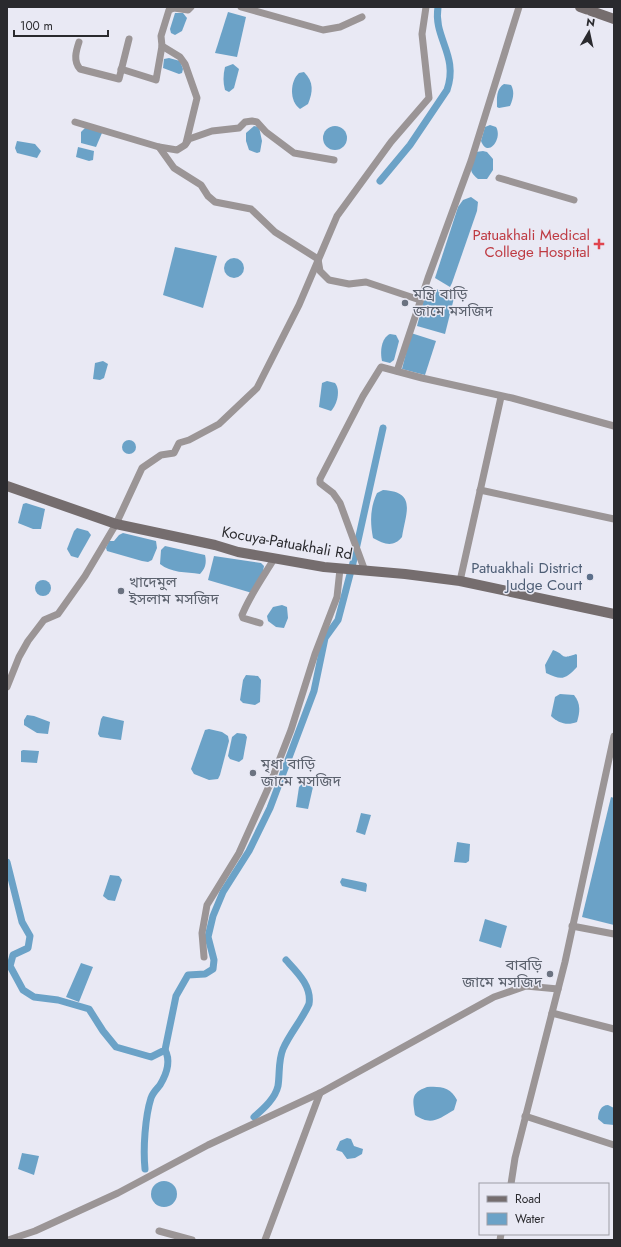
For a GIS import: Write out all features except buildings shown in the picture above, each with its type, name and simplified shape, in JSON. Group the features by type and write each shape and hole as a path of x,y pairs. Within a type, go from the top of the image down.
{"main road":[{"path":"580,7 614,19"},
{"name":"Kocuya-Patuakhali Rd","path":"7,486 116,524 274,559 340,569 405,574 460,581 614,614"}],"street":[{"path":"121,69 156,80 162,46 161,36 169,9 174,8 188,10 191,7"},
{"path":"240,7 323,30 340,27 362,17"},
{"path":"7,687 19,657 28,641 44,620 58,614 85,576 116,524 142,468 161,455 174,453 179,443 190,440 219,424 258,388 300,305 337,216 391,142 429,98 422,34 426,7"},
{"path":"397,371 420,300 471,161 519,7"},
{"path":"79,42 75,57 77,66 80,69 119,79 128,39"},
{"path":"162,46 180,57 185,64 197,98 185,145"},
{"path":"74,122 159,147 177,150 185,145 190,139 212,131 239,128 245,122 252,121 257,122 266,132 294,153 334,160"},
{"path":"159,147 174,168 201,185 208,196 215,202 251,209 275,232 318,259 320,271 329,280 349,284 366,282 420,300"},
{"path":"499,178 574,200"},
{"path":"362,571 353,537 340,503 333,493 320,483 320,479 363,396 381,367 501,397 512,398 614,426"},
{"path":"460,581 501,397"},
{"path":"480,490 614,520"},
{"path":"260,623 243,618 242,615 250,596 256,589 274,559"},
{"path":"204,958 202,933 207,904 239,853 270,784 291,730 315,654 337,597 340,569"},
{"path":"512,1183 515,1158 524,1116 558,989 614,736"},
{"path":"572,926 614,934"},
{"path":"8,1240 35,1231 118,1193 208,1145 320,1093 494,997 526,986 558,989"},
{"path":"552,1013 614,1029"},
{"path":"265,1240 320,1093"},
{"path":"524,1116 614,1145"},
{"path":"159,1231 192,1240"}],"water":[{"path":"228,12 246,17 237,57 215,53"},
{"path":"175,13 183,13 187,18 182,31 175,35 171,33 170,29"},
{"path":"169,58 180,61 183,69 182,73 179,74 163,68 164,59"},
{"path":"233,64 239,69 234,88 229,92 225,90 224,73 225,67"},
{"path":"304,72 310,80 312,91 308,104 300,109 296,105 292,96 292,86 299,73"},
{"path":"504,84 511,85 513,90 513,98 510,106 499,108 497,107 498,94 501,86"},
{"path":"490,125 496,127 498,136 494,145 487,148 481,141 485,127"},
{"path":"254,126 259,127 262,141 260,152 257,153 249,150 246,141 246,133"},
{"path":"335,126 344,129 347,138 344,147 335,150 326,147 323,138 326,129"},
{"path":"86,127 102,133 96,147 81,143 81,132"},
{"path":"17,141 35,144 41,151 37,158 17,153 15,148"},
{"path":"78,147 94,151 93,160 89,161 76,157"},
{"path":"476,152 487,152 493,159 493,170 487,179 478,179 474,176 471,167"},
{"path":"471,197 478,202 477,211 450,287 435,278 458,207 463,200"},
{"path":"175,247 217,256 203,308 163,295"},
{"path":"234,258 241,261 244,268 241,275 234,278 227,275 224,268 227,261"},
{"path":"427,287 455,294 445,334 417,326"},
{"path":"411,333 436,341 425,375 402,369"},
{"path":"390,334 396,335 399,341 394,360 390,363 382,361 381,354 383,342"},
{"path":"103,361 108,364 104,378 100,380 93,379 95,363"},
{"path":"327,381 335,383 338,389 336,401 331,411 319,407 322,383"},
{"path":"126,440 132,440 136,444 136,450 132,454 126,454 122,450 122,444"},
{"path":"383,490 401,495 405,499 407,505 402,537 392,544 381,542 373,538 372,532 371,515 373,504 377,493"},
{"path":"26,503 45,509 41,529 33,529 18,523 23,504"},
{"path":"77,528 88,531 91,535 78,558 71,556 67,549 74,531"},
{"path":"123,533 156,541 157,548 152,560 148,562 142,561 107,551 106,548 109,541 114,541"},
{"path":"165,546 205,555 206,563 203,570 200,574 179,572 164,567 160,564 161,550"},
{"path":"214,556 261,563 264,566 262,576 252,593 208,580"},
{"path":"40,580 46,580 51,585 49,594 46,596 40,596 35,591 35,585"},
{"path":"282,605 287,607 288,618 284,628 276,627 268,621 267,616 273,607"},
{"path":"553,650 565,657 577,655 577,667 563,678 546,673 545,665"},
{"path":"246,675 258,676 261,680 260,702 255,705 243,703 240,700 243,680"},
{"path":"560,694 574,695 576,698 579,708 577,722 570,724 563,723 551,716 555,697"},
{"path":"27,715 50,722 48,734 37,733 24,725 24,720"},
{"path":"103,716 124,721 121,740 100,737 98,734"},
{"path":"209,729 222,732 228,736 229,741 218,779 209,780 194,774 191,769 205,730"},
{"path":"237,733 245,734 247,737 243,759 239,762 230,759 228,756 232,737"},
{"path":"21,751 39,751 37,763 21,762"},
{"path":"302,784 313,787 308,809 296,807 299,787"},
{"path":"611,797 614,798 614,925 582,917"},
{"path":"361,813 371,815 365,835 356,832"},
{"path":"457,842 470,844 469,861 466,863 454,862"},
{"path":"110,875 119,876 122,880 115,901 108,900 103,896"},
{"path":"342,878 366,883 366,892 342,886 340,882"},
{"path":"485,919 507,926 501,948 479,941"},
{"path":"81,963 93,967 79,1002 66,997"},
{"path":"427,1087 440,1087 451,1092 457,1100 454,1110 430,1121 415,1115 413,1101 415,1095"},
{"path":"608,1105 614,1108 614,1125 604,1124 598,1119 600,1109 603,1106"},
{"path":"347,1138 351,1139 354,1146 363,1149 362,1154 355,1158 347,1159 342,1152 336,1150 340,1141"},
{"path":"22,1153 39,1156 34,1175 18,1169"},
{"path":"164,1181 174,1184 177,1194 174,1204 164,1207 154,1204 151,1194 154,1184"}],"waterway":[{"path":"380,181 410,145 447,90 450,78 450,67 439,28 437,18 438,7"},
{"path":"7,862 22,922 30,936 28,948 13,955 10,966 23,990 34,997 58,1000 89,1009 103,1031 116,1047 151,1057 165,1050 176,996 188,975 205,974 213,969 214,960 208,937 213,916 223,892 249,851 270,808 314,691 325,638 338,620 353,563 383,428"},
{"path":"254,1117 268,1103 276,1091 279,1081 280,1058 283,1049 309,1004 306,985 299,974 286,960"},
{"path":"145,1169 144,1143 147,1114 152,1096 160,1085 166,1072 168,1059 165,1050"}],"place":[{"name":"Patuakhali Medical College Hospital","path":"599,244"},
{"name":"মন্ত্রি বাড়ি জামে মসজিদ","path":"405,303"},
{"name":"Patuakhali District Judge Court","path":"590,577"},
{"name":"খাদেমুল ইসলাম মসজিদ","path":"121,591"},
{"name":"মৃধা বাড়ি জামে মসজিদ","path":"253,773"},
{"name":"বাবড়ি জামে মসজিদ","path":"550,974"}]}
